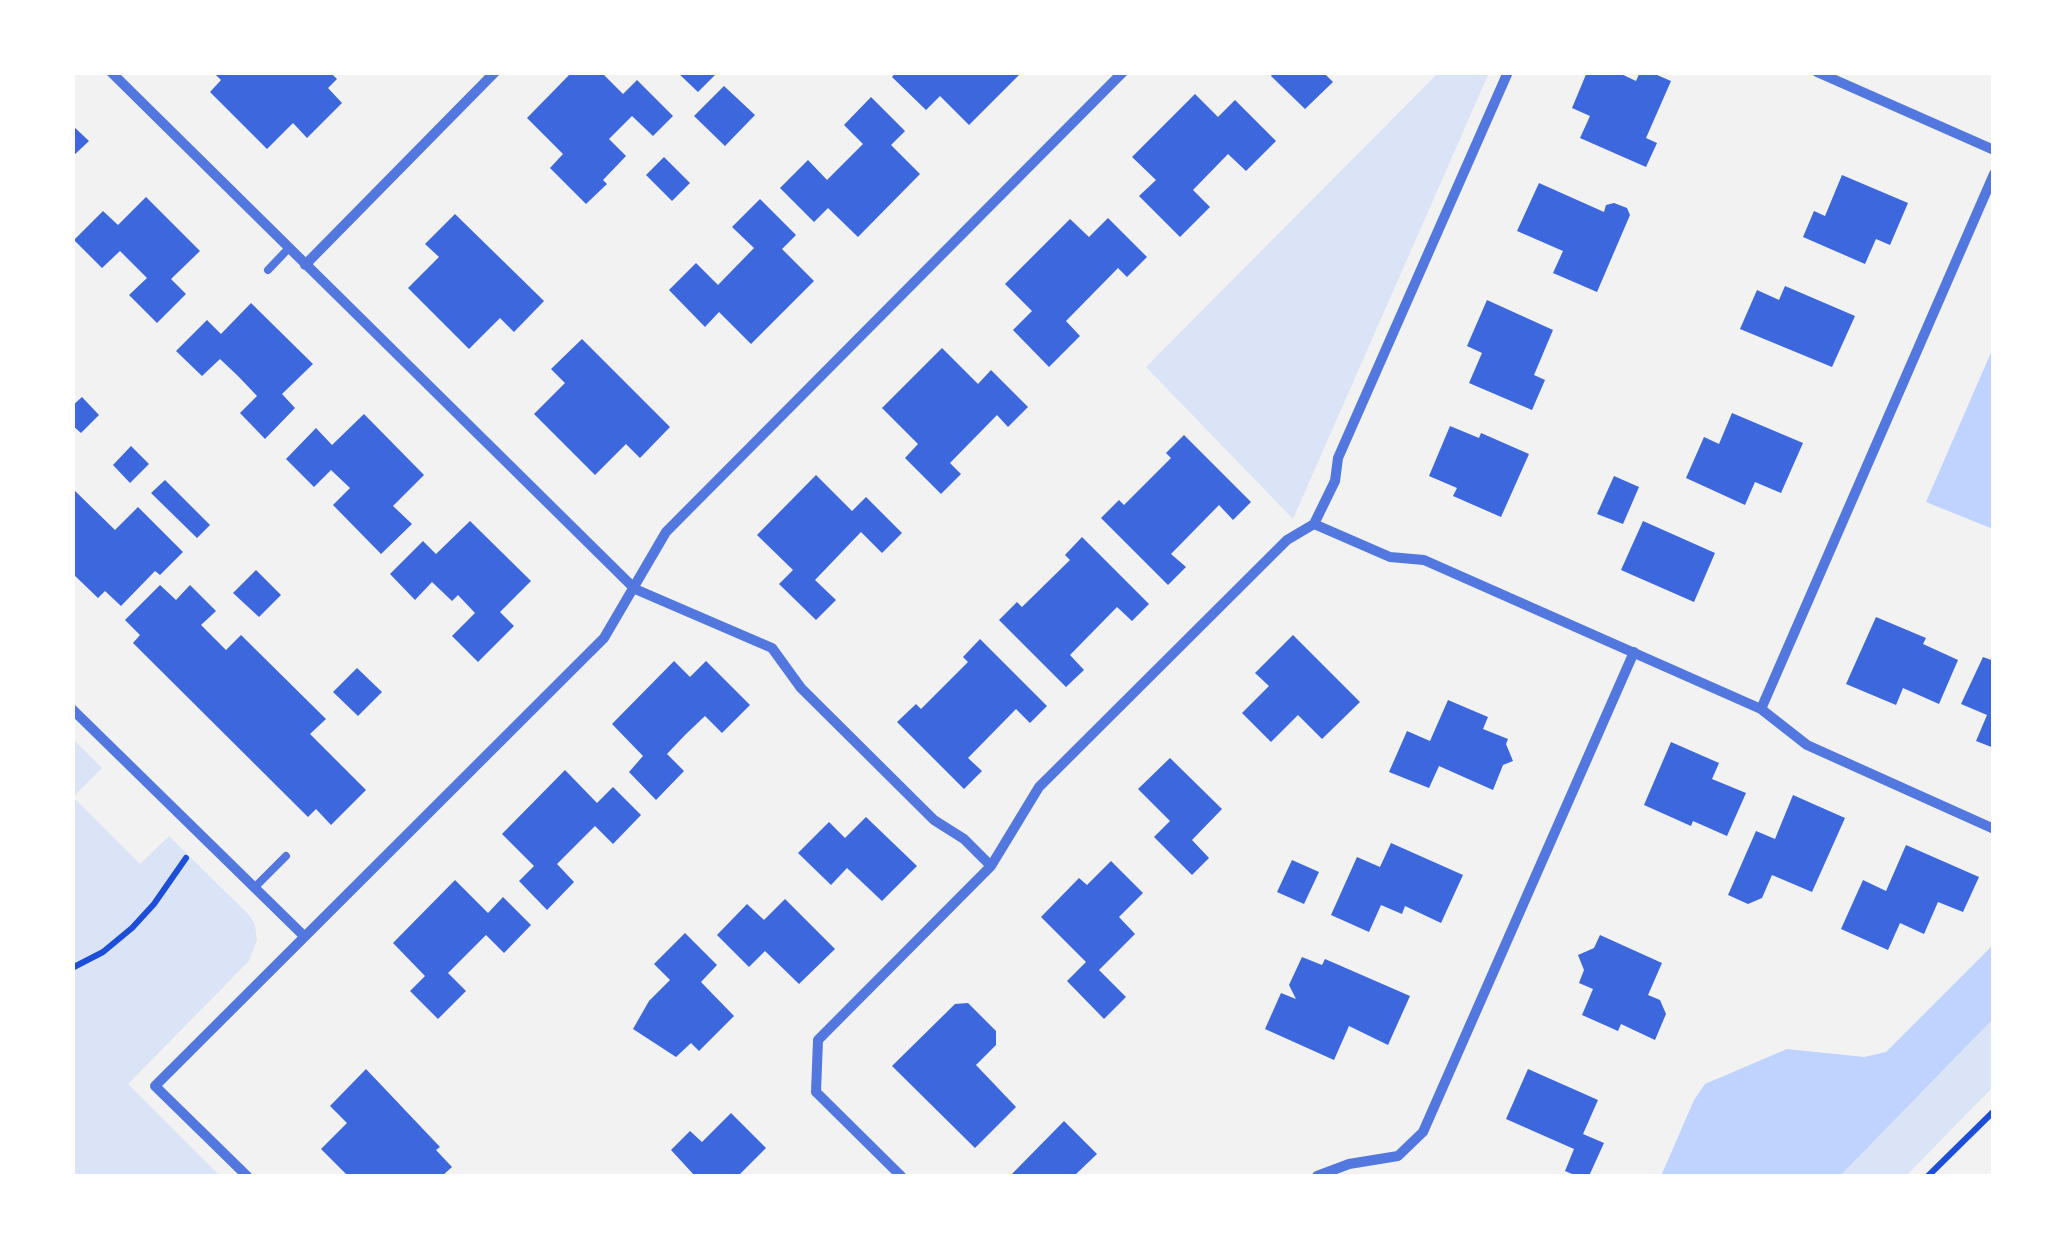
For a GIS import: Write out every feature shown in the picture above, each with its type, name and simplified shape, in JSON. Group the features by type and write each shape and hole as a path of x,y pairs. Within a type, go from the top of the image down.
{"street":[{"path":"111,72 635,588 772,648 827,715 934,820 964,838 991,866"},
{"path":"305,264 495,72"},
{"path":"248,1176 155,1086 604,638 666,532 1124,72"},
{"path":"901,1176 816,1092 818,1040 991,866 1039,787 1287,540 1314,524 1335,480 1338,458 1508,72"},
{"path":"1817,72 1994,150"},
{"path":"1844,84 1849,72"},
{"path":"1761,709 1994,174"},
{"path":"1314,524 1390,557 1424,560 1634,652 1761,709 1807,745 1994,829"},
{"path":"1317,1176 1349,1164 1398,1156 1423,1132 1634,652"},
{"path":"72,709 303,935"}],"lane":[{"path":"268,270 288,249"},
{"path":"254,888 286,856"}],"path":[{"path":"72,968 103,952 132,928 189,854"},
{"path":"1928,1176 1994,1112"}],"shaded area":[{"path":"1438,73 1489,73 1293,519 1146,367"},
{"path":"73,739 102,768 72,797"},
{"path":"73,797 140,864 169,836 255,925 257,940 249,961 128,1084 220,1176 73,1176"},
{"path":"1993,1019 1993,1087 1906,1176 1840,1176"}],"water":[{"path":"1993,348 1993,529 1926,502"},
{"path":"1993,945 1993,1019 1840,1176 1661,1176 1694,1100 1705,1084 1787,1049 1864,1057 1886,1052"}],"building":[{"path":"330,72 337,79 328,88 342,103 307,138 293,123 267,149 210,92 221,80 214,73"},
{"path":"572,72 601,72 623,94 637,80 673,116 653,136 632,116 609,139 626,156 603,180 607,184 586,204 550,168 563,154 527,118"},
{"path":"677,72 718,72 698,92"},
{"path":"896,72 1022,72 969,125 940,96 926,110 892,77"},
{"path":"1274,72 1323,72 1333,82 1305,109 1271,76"},
{"path":"1587,72 1617,72 1636,81 1640,72 1650,72 1671,81 1646,138 1657,143 1646,167 1580,138 1590,116 1572,108"},
{"path":"724,86 755,115 725,146 694,116"},
{"path":"1195,94 1218,117 1235,100 1276,141 1246,171 1228,154 1193,190 1210,207 1180,237 1139,196 1156,180 1132,157"},
{"path":"871,97 905,131 891,145 920,174 858,237 828,208 814,222 780,188 808,160 827,180 863,144 844,125"},
{"path":"72,125 89,141 72,157"},
{"path":"664,157 690,183 672,201 646,175"},
{"path":"1842,175 1908,203 1890,245 1876,239 1865,264 1803,237 1814,211 1825,216"},
{"path":"1539,183 1604,212 1606,205 1614,203 1627,208 1630,215 1597,292 1553,273 1563,251 1517,231"},
{"path":"146,197 200,251 171,279 186,294 157,323 129,295 147,278 120,251 102,268 74,240 103,211 118,225"},
{"path":"760,199 796,235 782,249 814,281 751,344 719,312 705,327 669,290 696,263 718,285 754,248 732,227"},
{"path":"455,214 544,301 514,332 500,318 469,349 408,288 439,257 425,244"},
{"path":"1108,218 1147,257 1127,277 1118,268 1066,321 1080,336 1049,367 1013,330 1032,311 1005,284 1070,219 1089,237"},
{"path":"1785,286 1855,316 1832,367 1740,329 1757,290 1779,300"},
{"path":"1487,300 1553,330 1534,375 1545,380 1532,410 1469,383 1482,353 1467,346"},
{"path":"251,303 313,364 282,394 295,408 265,439 240,413 257,396 239,377 220,359 202,376 176,351 207,320 221,334"},
{"path":"582,339 670,427 640,458 626,444 595,475 534,414 565,383 551,369"},
{"path":"942,348 978,384 991,370 1028,407 1008,427 997,415 950,463 961,474 941,494 905,458 918,444 882,408"},
{"path":"82,397 99,415 81,433 72,425 72,406"},
{"path":"1732,413 1803,443 1781,493 1755,482 1745,505 1686,478 1704,437 1719,444"},
{"path":"364,414 424,475 393,506 412,524 381,554 333,505 350,488 331,470 314,487 286,459 316,428 332,445"},
{"path":"1450,426 1479,438 1481,433 1529,454 1501,517 1453,496 1457,488 1429,476"},
{"path":"1184,435 1251,502 1233,520 1219,505 1171,554 1186,567 1168,585 1101,518 1119,500 1124,505 1171,458 1166,453"},
{"path":"131,446 149,464 130,483 113,465"},
{"path":"816,475 852,511 866,497 902,533 882,553 861,532 815,580 836,600 816,620 779,584 793,570 757,535"},
{"path":"1614,476 1639,487 1623,524 1597,514"},
{"path":"165,480 210,525 197,538 151,493"},
{"path":"72,488 115,530 138,507 183,552 160,575 155,571 121,606 105,591 98,598 72,573"},
{"path":"470,521 531,581 500,612 514,626 478,662 452,636 475,613 458,595 452,601 432,582 415,600 390,574 423,541 436,554"},
{"path":"1643,521 1715,553 1694,602 1621,570"},
{"path":"1082,537 1149,604 1132,621 1117,607 1070,655 1084,670 1066,687 999,620 1017,602 1022,607 1070,560 1065,555"},
{"path":"256,570 281,595 259,617 233,593"},
{"path":"160,585 176,600 190,585 216,611 201,625 226,650 241,635 326,719 310,734 366,790 331,825 316,809 308,817 133,643 140,635 125,620"},
{"path":"1876,617 1926,638 1923,644 1958,660 1939,704 1903,688 1896,705 1846,684"},
{"path":"1293,635 1360,702 1322,739 1298,715 1271,742 1242,713 1269,686 1255,673"},
{"path":"980,639 1047,706 1030,723 1016,709 968,758 982,771 964,789 897,722 916,704 921,709 968,662 963,657"},
{"path":"1983,657 1994,661 1994,748 1976,741 1987,715 1961,704"},
{"path":"674,661 690,677 706,661 750,705 722,733 705,716 685,735 667,754 684,771 656,800 629,772 643,756 612,724"},
{"path":"357,668 382,692 358,716 333,692"},
{"path":"1448,700 1488,717 1483,729 1508,739 1506,744 1513,761 1503,765 1493,790 1439,766 1429,788 1389,772 1407,731 1430,741"},
{"path":"1671,742 1719,763 1712,779 1746,793 1727,836 1693,821 1691,826 1644,805"},
{"path":"1170,758 1222,809 1192,840 1209,858 1192,875 1154,837 1170,821 1138,789"},
{"path":"565,770 597,803 613,787 641,815 613,844 595,826 557,864 574,882 547,910 519,881 534,866 502,834"},
{"path":"1793,795 1845,818 1812,892 1772,875 1762,898 1748,904 1728,895 1756,831 1775,839"},
{"path":"866,817 917,866 882,901 847,868 831,885 798,853 829,822 845,838"},
{"path":"1391,843 1463,875 1441,923 1405,906 1402,914 1381,905 1369,932 1331,915 1357,857 1380,867"},
{"path":"1906,845 1979,877 1963,912 1938,902 1924,934 1900,923 1888,950 1841,929 1863,880 1886,891"},
{"path":"1292,860 1319,872 1304,904 1277,892"},
{"path":"1111,861 1143,893 1119,917 1135,934 1099,970 1126,997 1104,1019 1067,981 1086,962 1041,917 1079,878 1087,885"},
{"path":"455,880 488,913 503,897 531,925 504,953 486,935 448,973 466,991 438,1019 410,991 425,976 393,943"},
{"path":"785,899 835,949 799,984 765,951 749,967 717,935 747,904 764,920"},
{"path":"685,933 717,965 701,982 734,1016 699,1051 691,1043 676,1057 633,1029 649,1001 670,980 654,964"},
{"path":"1600,935 1662,963 1648,995 1660,1000 1666,1014 1655,1040 1621,1024 1618,1031 1582,1015 1593,989 1579,983 1584,970 1578,955 1594,948"},
{"path":"1302,957 1322,965 1325,959 1410,996 1388,1045 1349,1026 1334,1060 1265,1029 1281,993 1296,999 1289,985"},
{"path":"968,1003 996,1031 996,1045 976,1065 1016,1107 975,1148 892,1066 955,1004"},
{"path":"366,1069 440,1147 436,1150 452,1167 442,1176 348,1176 321,1149 347,1123 330,1106"},
{"path":"1528,1069 1598,1100 1583,1134 1604,1143 1589,1176 1565,1171 1574,1149 1506,1119"},
{"path":"731,1113 766,1148 738,1176 695,1176 671,1150 690,1131 702,1142"},
{"path":"1064,1121 1097,1154 1074,1176 1010,1176"}]}
